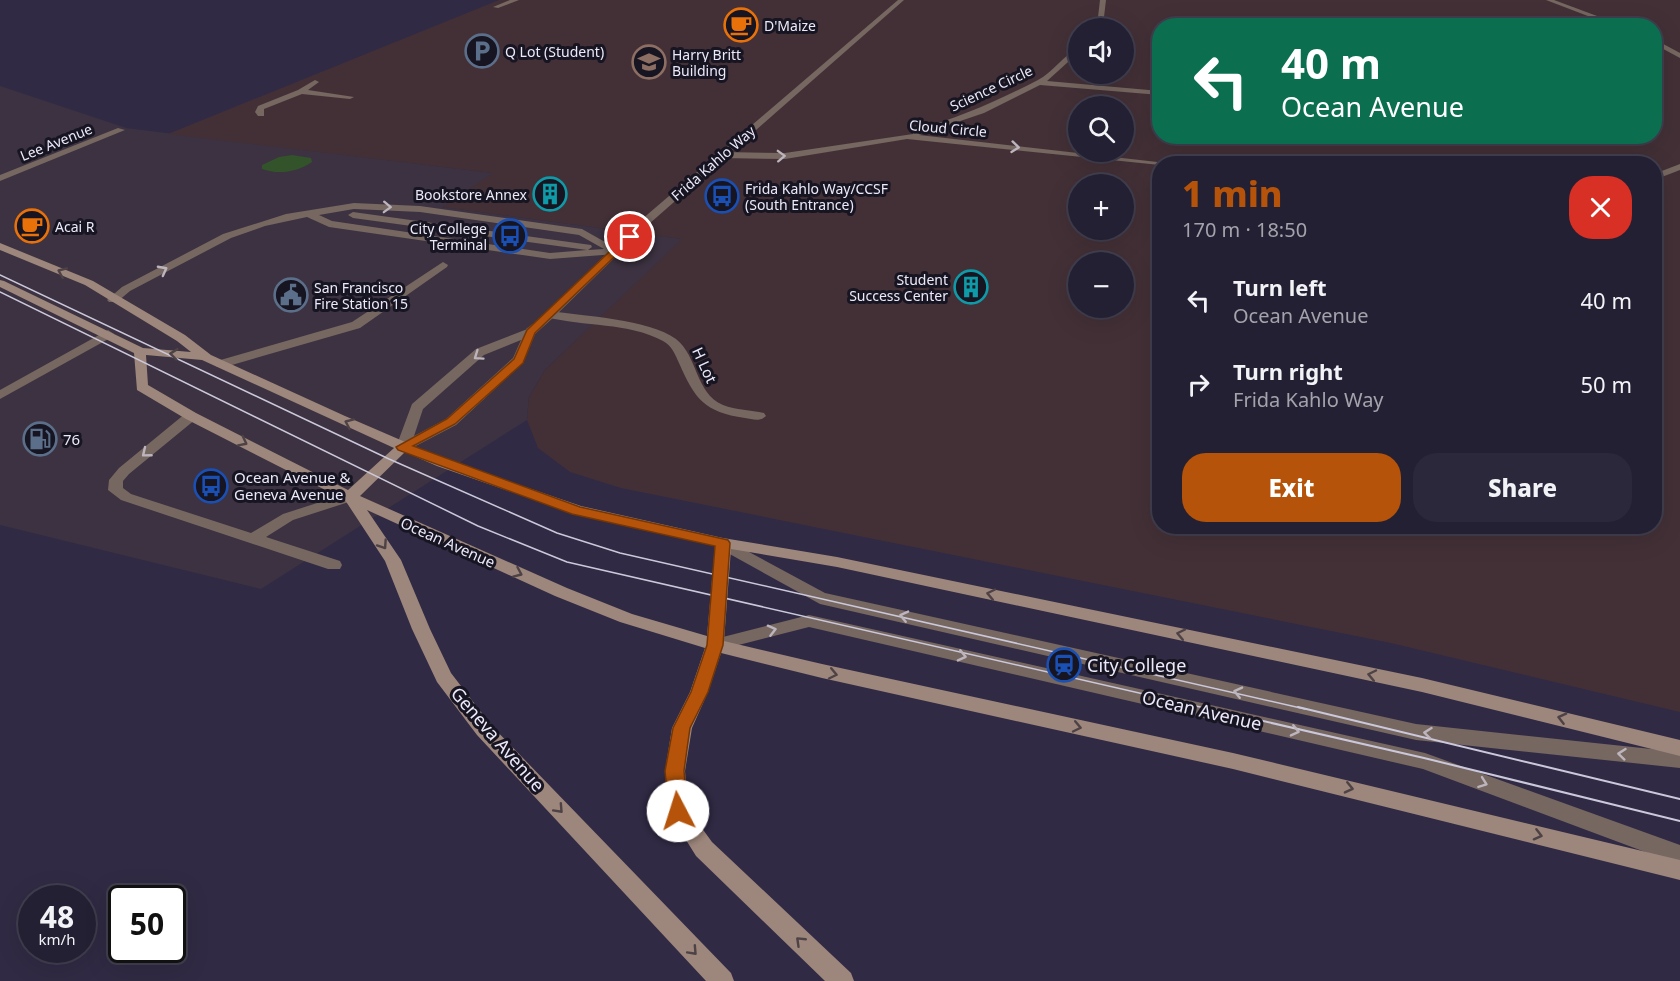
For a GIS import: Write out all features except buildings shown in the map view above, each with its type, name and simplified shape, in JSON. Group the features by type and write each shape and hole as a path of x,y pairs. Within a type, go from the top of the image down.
{"main road":[{"name":"Ocean Avenue","path":"0,246 89,284 181,338 207,358 403,447 577,510 723,543 837,562 1400,681 1680,748"},
{"name":"Ocean Avenue","path":"0,283 140,351 207,358"},
{"name":"Ocean Avenue","path":"140,351 141,387 191,416 350,497 561,592 627,618 715,645 822,671 1233,761 1680,870"},
{"name":"Frida Kahlo Way","path":"350,497 403,447"},
{"name":"Geneva Avenue","path":"350,497 393,560 421,629 444,677 484,730 722,981"},
{"path":"723,543 715,645 699,692 682,728 675,771 678,811 704,849 842,981"}],"street":[{"path":"496,7 516,0"},
{"name":"Frida Kahlo Way","path":"403,447 417,407 480,352 531,332 722,155 901,0"},
{"path":"1100,18 1103,0"},
{"path":"1550,0 1599,18"},
{"path":"1662,46 1680,56"},
{"name":"Science Circle","path":"908,136 965,117 1037,82 1068,58"},
{"path":"261,114 259,111 261,108 301,92 315,82"},
{"path":"1037,82 1152,92"},
{"path":"301,92 350,97"},
{"name":"Lee Avenue","path":"0,178 121,130"},
{"name":"Cloud Circle","path":"722,155 785,156 908,136 1152,162"},
{"path":"1662,174 1680,167"},
{"path":"113,300 126,289 227,236 261,224 308,213 354,206 420,209 582,231 616,251"},
{"path":"308,213 329,224 550,256 616,251"},
{"path":"221,364 356,325 443,265"},
{"name":"H Lot","path":"550,315 651,331 668,339 678,347 700,395 711,405 729,412 759,416"},
{"name":"Frida Kahlo Way","path":"403,447 451,422 519,360 531,332"},
{"path":"0,395 108,334"},
{"path":"191,416 124,471 116,480 116,490 126,496 333,565"},
{"path":"252,539 288,517 350,497"},
{"name":"Ocean Avenue","path":"723,543 820,598 1416,732 1680,760"},
{"name":"Ocean Avenue","path":"715,645 809,621 1425,761 1680,855"}],"shaded area":[{"path":"499,0 1680,0 1680,712 1391,643 621,488 570,472 538,448 527,420 529,397 545,370 682,239 442,207 493,173 168,134"},
{"path":"0,86 126,128 494,173 443,207 683,239 545,370 529,397 527,420 261,589 0,525"}],"green space":[{"path":"292,155 311,158 312,162 288,172 262,169 262,165 279,157"}],"tram line":[{"path":"0,275 389,459 557,533 620,553 1305,709"},
{"path":"0,292 478,526 567,562 1209,709"},
{"path":"1202,707 1424,758 1680,821"},
{"path":"1298,707 1680,799"}],"place":[{"name":"D'Maize","path":"741,25"},
{"name":"Q Lot (Student)","path":"482,51"},
{"name":"Harry Britt Building","path":"649,62"},
{"name":"Bookstore Annex","path":"550,194"},
{"name":"Frida Kahlo Way/CCSF (South Entrance)","path":"722,196"},
{"name":"Acai R","path":"32,226"},
{"name":"City College Terminal","path":"510,236"},
{"name":"Student Success Center","path":"971,287"},
{"name":"San Francisco Fire Station 15","path":"291,295"},
{"name":"76","path":"40,439"},
{"name":"Ocean Avenue & Geneva Avenue","path":"211,486"},
{"name":"City College","path":"1064,665"}],"route":[{"path":"630,237 531,332 519,360 451,422 403,447 538,498 577,510 723,543 715,645 699,692 682,728 678,749 675,771 678,811"}]}
